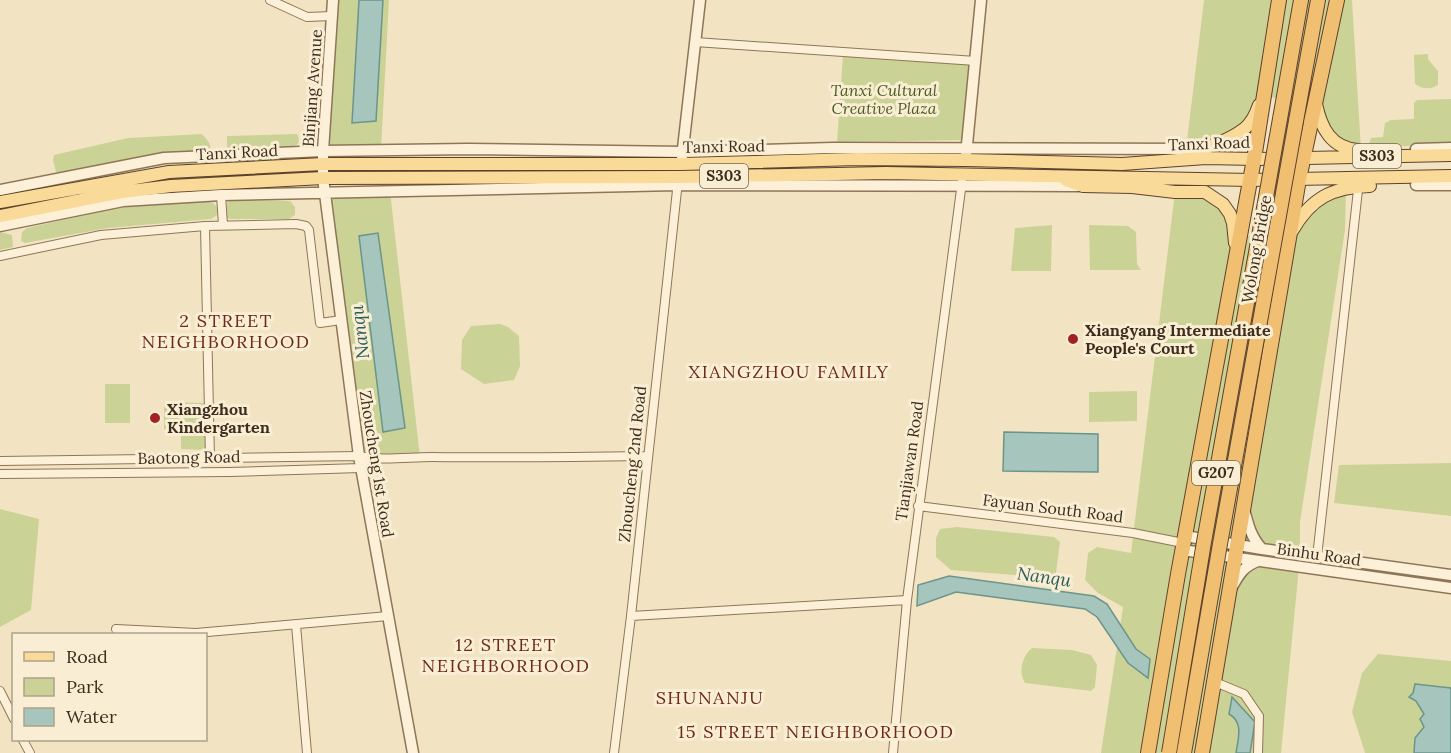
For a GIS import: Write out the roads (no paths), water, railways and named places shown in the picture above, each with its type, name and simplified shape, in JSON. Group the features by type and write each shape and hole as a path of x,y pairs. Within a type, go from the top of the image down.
{"highway":[{"path":"1148,753 1183,543 1251,180 1279,0"},
{"name":"Wolong Bridge","path":"1168,753 1301,0"},
{"name":"Wolong Bridge","path":"1184,753 1318,0"},
{"path":"1202,753 1288,238 1337,0"}],"main road":[{"path":"1131,164 1208,148 1244,129 1253,119 1263,96"},
{"path":"1316,104 1319,118 1327,132 1345,149 1416,149 1437,155"},
{"name":"Tanxi Road","path":"0,202 40,188 169,172 323,157 857,159 966,154 1131,164 1206,158 1451,155"},
{"name":"Tanxi Road","path":"0,216 110,199 173,186 324,178 678,181 886,173 962,180 1057,176 1299,179 1359,182 1451,176"},
{"path":"1057,176 1083,186 1204,192 1223,204 1230,214 1235,235 1235,266"},
{"path":"1288,238 1299,218 1314,202 1329,193 1359,182 1416,185 1436,177"}],"street":[{"path":"270,0 307,16 332,16"},
{"name":"Binjiang Avenue","path":"324,178 323,157 333,0"},
{"path":"682,158 700,0"},
{"path":"981,0 966,154 1208,148"},
{"path":"695,42 976,61"},
{"path":"1416,149 1451,148"},
{"path":"169,172 217,156"},
{"path":"0,190 40,188 164,158 323,157"},
{"name":"Zhoucheng 1st Road","path":"324,178 359,456 413,753"},
{"path":"962,180 1083,186"},
{"name":"Tianjiawan Road","path":"893,753 918,506 962,180"},
{"path":"0,226 110,199 678,181"},
{"name":"Zhoucheng 2nd Road","path":"614,753 678,181"},
{"path":"1317,557 1359,182"},
{"path":"1416,185 1451,185"},
{"path":"173,186 222,195"},
{"path":"222,195 223,225"},
{"path":"0,256 101,235 205,226 296,224 306,226 309,230 320,323 341,320"},
{"path":"205,226 210,459"},
{"name":"Baotong Road","path":"0,461 359,456 376,459 648,456"},
{"name":"Baotong Road","path":"0,474 230,472 362,468 376,459"},
{"name":"Fayuan South Road","path":"918,506 1133,533 1183,543"},
{"path":"1244,508 1250,531 1262,549"},
{"name":"Binhu Road","path":"1183,543 1237,551 1262,549 1451,575"},
{"name":"Binhu Road","path":"1237,551 1258,561 1451,588"},
{"path":"1231,590 1241,571 1249,564 1258,561"},
{"path":"631,616 907,600"},
{"path":"116,629 196,633 387,616"},
{"path":"296,625 307,753"},
{"path":"1215,682 1244,694 1259,716 1258,753"},
{"path":"0,691 12,715"}],"water":[{"path":"359,0 383,0 376,121 352,123"},
{"name":"Nanqu","path":"378,233 405,428 383,432 359,236"},
{"path":"1004,432 1098,434 1098,472 1003,471"},
{"path":"949,576 1094,596 1107,604 1136,649 1150,659 1148,678 1128,663 1097,617 1085,609 956,592 917,606 918,585"},
{"path":"1415,684 1451,688 1451,753 1414,753 1415,738 1424,727 1420,719 1424,714 1416,701 1409,697 1413,693"},
{"path":"1232,697 1255,722 1250,753 1236,753 1239,731 1237,722 1229,714"}],"place":[{"name":"Xiangyang Intermediate People's Court","path":"1073,339"},
{"name":"Xiangzhou Kindergarten","path":"155,418"}],"district":[{"name":"2 STREET NEIGHBORHOOD","path":"226,331"},
{"name":"XIANGZHOU FAMILY","path":"789,372"},
{"name":"12 STREET NEIGHBORHOOD","path":"506,655"},
{"name":"SHUNANJU","path":"710,698"},
{"name":"15 STREET NEIGHBORHOOD","path":"816,732"}],"park label":[{"name":"Tanxi Cultural Creative Plaza","path":"884,99"}]}
